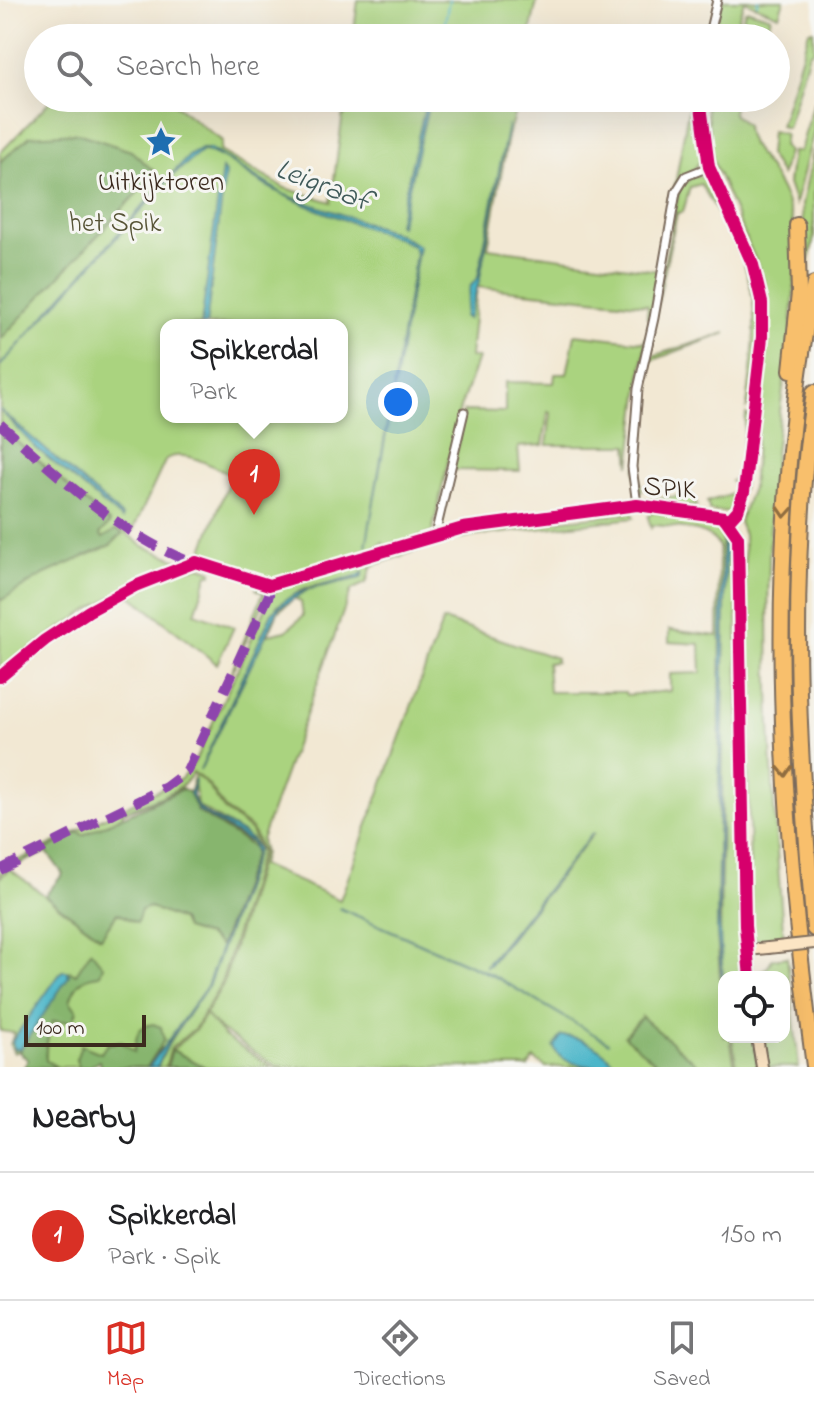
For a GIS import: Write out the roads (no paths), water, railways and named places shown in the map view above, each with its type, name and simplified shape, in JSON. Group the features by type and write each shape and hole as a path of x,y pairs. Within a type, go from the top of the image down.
{"highway":[{"path":"790,434 787,408 799,293 797,225"},
{"path":"814,284 790,434 780,601 780,672 788,825 814,1066"},
{"path":"814,392 805,469 798,674 804,819 814,929"},
{"path":"805,469 814,439"}],"street":[{"path":"711,24 717,0"},
{"path":"702,112 709,167 753,265 762,303 762,337 744,492 738,510 729,520"},
{"name":"SPIK","path":"637,505 632,467 638,389 676,192 686,176 709,167"},
{"path":"435,535 464,412"},
{"name":"SPIK","path":"0,677 78,618 135,586 187,565 203,563 269,585 435,535 637,505 714,514 729,520 738,537 747,950"},
{"path":"749,971 747,950 814,943"},
{"path":"758,1043 762,1067"}],"water":[{"path":"424,112 427,112 400,226"},
{"path":"508,125 480,278 468,319 464,317 470,287 478,277"},
{"path":"201,149 210,149 285,195 223,158 202,151 174,174 0,366 190,155"},
{"path":"222,169 225,173 207,319 202,319"},
{"path":"285,195 398,234 419,246 366,547 416,254 413,246 402,240"},
{"path":"0,410 122,516 122,519 36,448"},
{"path":"723,535 726,549 719,918 722,971 717,933"},
{"path":"364,571 361,578 309,589 349,579"},
{"path":"309,589 279,608 200,770 272,613 282,602"},
{"path":"195,779 193,797 197,805 213,818 245,835 252,842 257,850 209,984 168,1044 157,1067 149,1067 207,986 255,854 252,843 199,811 190,794"},
{"path":"593,833 489,965 486,966 486,965"},
{"path":"339,908 491,974 609,1043 492,975"},
{"path":"62,971 67,971 69,976 21,1048 14,1049 12,1041"},
{"path":"561,1036 577,1038 592,1045 617,1067 599,1067 563,1059 554,1047"}],"waterway":[{"name":"Leigraaf","path":"445,24 449,0"},
{"path":"757,4 758,0"}],"place":[{"name":"Uitkijktoren","path":"161,142"},
{"name":"Spikkerdal","path":"254,515"}],"park label":[{"name":"het Spik","path":"115,221"}]}
